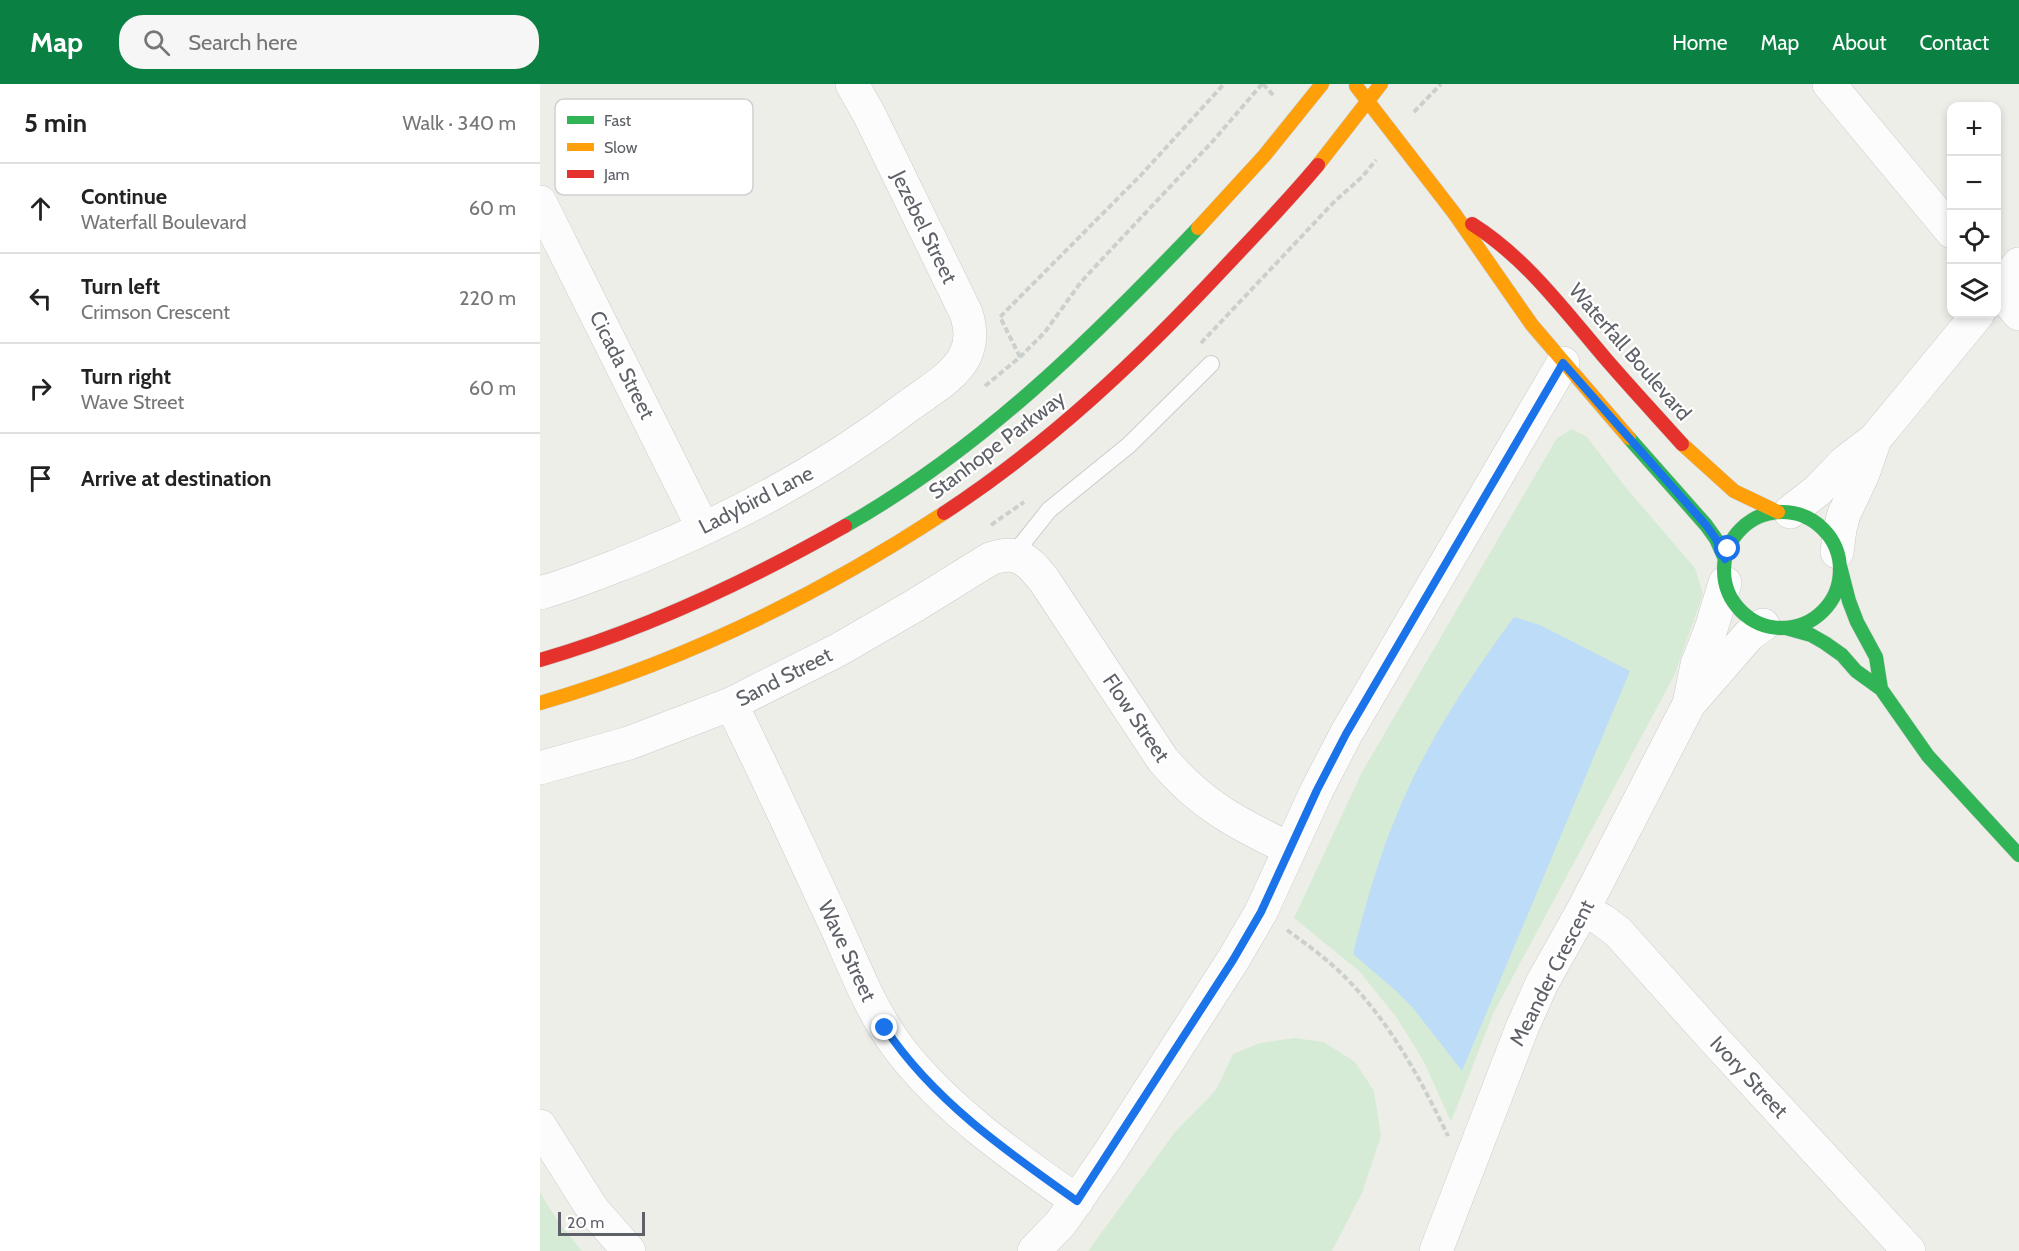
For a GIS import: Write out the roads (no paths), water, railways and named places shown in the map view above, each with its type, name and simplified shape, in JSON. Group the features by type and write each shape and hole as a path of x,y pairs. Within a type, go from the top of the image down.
{"main road":[{"name":"Stanhope Parkway","path":"540,660 630,631 730,588 842,529 950,459 1004,417 1113,316 1245,178 1322,84"},
{"name":"Waterfall Boulevard","path":"1354,84 1454,213 1532,326 1706,525 1716,539 1725,571"},
{"name":"Stanhope Parkway","path":"540,702 604,683 649,666 810,594 887,549 1021,458 1136,359 1217,276 1326,158 1381,84"},
{"name":"Waterfall Boulevard","path":"1454,213 1488,234 1538,278 1690,453 1734,491 1784,512"},
{"path":"1881,689 1876,657 1849,602 1833,542 1820,525 1810,519 1784,512 1758,517 1740,530 1728,549 1725,571 1735,604 1743,613 1774,626 1811,635 1842,655 1856,671 1881,689 1928,756 2019,855"},
{"path":"1774,626 1809,621 1827,606 1838,586 1838,558"}],"street":[{"name":"Jezebel Street","path":"852,84 869,114 966,313 971,328 970,344 964,358 953,372"},
{"path":"1829,84 1947,226"},
{"name":"Cicada Street","path":"540,202 703,528"},
{"path":"2001,285 2019,264"},
{"path":"2001,301 2019,314"},
{"path":"1784,512 1817,491 1845,462 1875,439 1973,318"},
{"path":"1034,1251 1061,1223 1077,1201 1233,960 1261,912 1346,734 1563,363"},
{"name":"Ladybird Lane","path":"540,593 562,587 612,567 757,504 870,435 953,372"},
{"path":"1838,558 1840,529 1844,514 1863,474 1875,439"},
{"name":"Sand Street","path":"540,768 629,742 730,704 838,650 915,606 990,559 1001,554 1014,554"},
{"name":"Flow Street","path":"1014,554 1025,560 1044,580 1162,760 1175,775 1202,800 1236,823 1290,849"},
{"name":"Meander Crescent","path":"1436,1251 1522,1028 1542,983 1583,910 1689,704 1697,665 1711,629 1725,571"},
{"name":"Meander Crescent","path":"1689,704 1749,635 1774,626"},
{"name":"Wave Street","path":"730,704 754,748 872,1005 899,1048 950,1104 1028,1167 1077,1201"},
{"name":"Ivory Street","path":"1583,910 1618,932 1909,1251"},
{"path":"540,1126 593,1210 629,1251"}],"lane":[{"path":"1014,554 1049,510 1129,445 1211,364"}],"water":[{"path":"1514,617 1540,625 1630,671 1462,1071 1413,1008 1353,954 1367,900 1390,831 1421,762 1450,712"}]}
